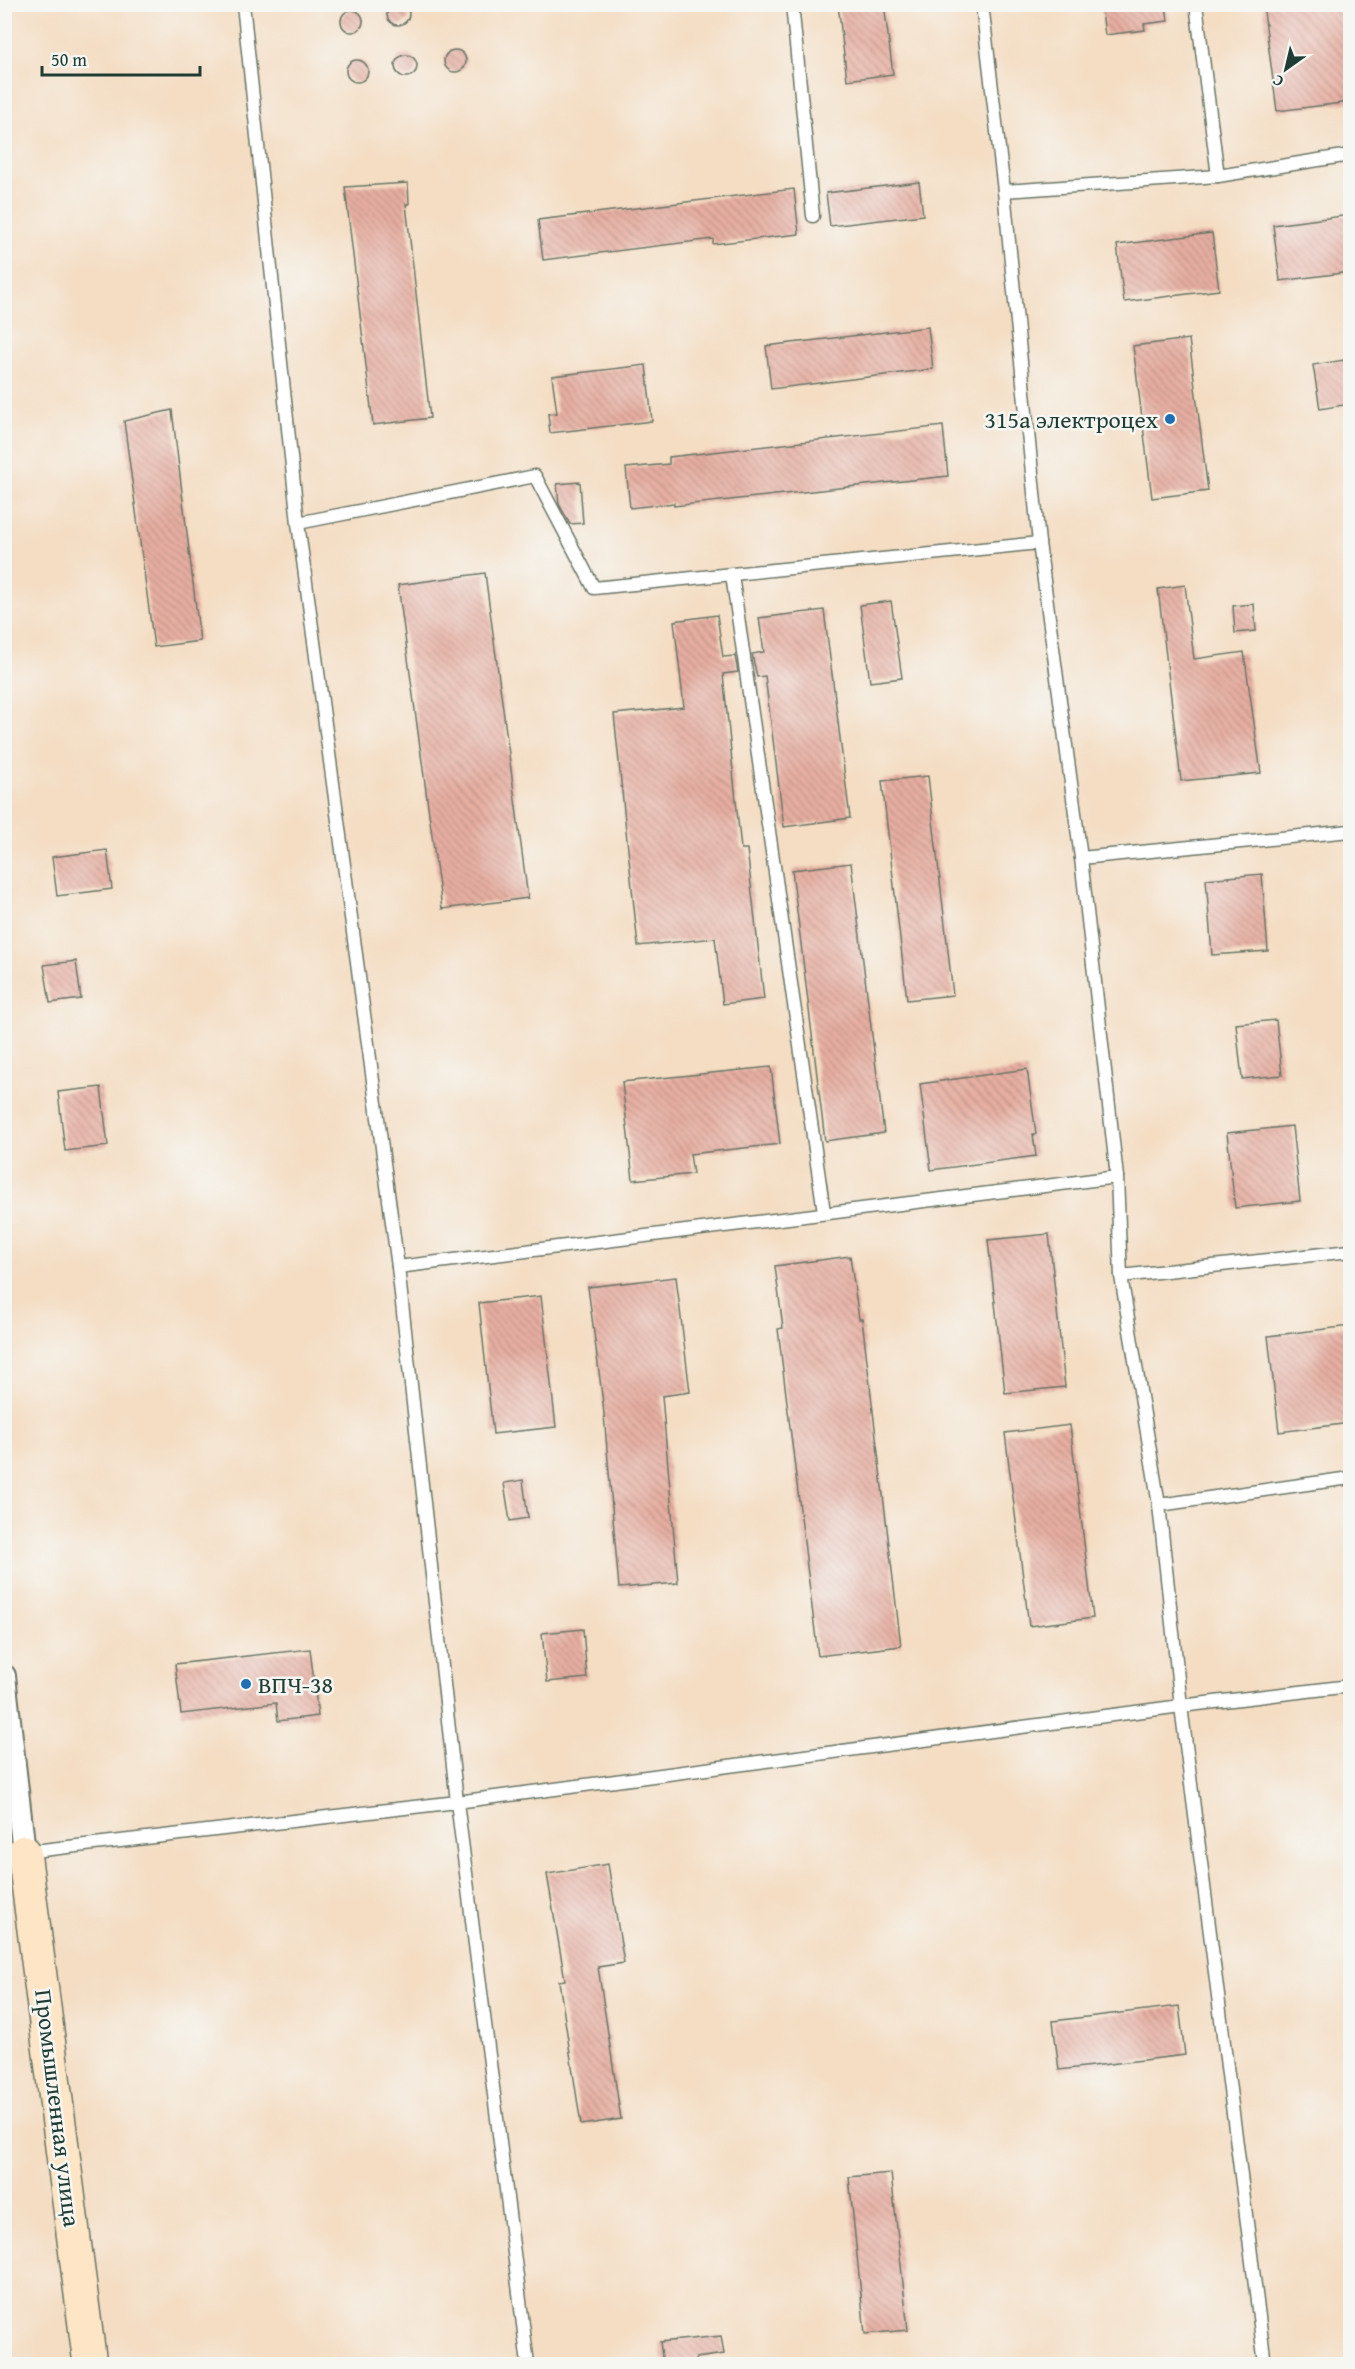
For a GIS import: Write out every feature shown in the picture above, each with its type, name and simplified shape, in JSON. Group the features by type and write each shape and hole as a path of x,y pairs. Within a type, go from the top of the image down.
{"street":[{"path":"4,1676 24,1852"},
{"name":"Промышленная улица","path":"24,1852 90,2364"}],"lane":[{"path":"243,4 298,523 398,1267 457,1802 528,2364"},
{"path":"792,4 813,216"},
{"path":"982,4 1004,191 1039,543 1081,858 1117,1177 1121,1276 1159,1505 1181,1706 1264,2364"},
{"path":"1196,4 1218,176"},
{"path":"1004,191 1218,176 1350,154"},
{"path":"298,523 535,476 594,588 1039,543"},
{"path":"732,575 825,1212"},
{"path":"1081,858 1350,831"},
{"path":"398,1267 1117,1177"},
{"path":"1121,1276 1350,1251"},
{"path":"1159,1505 1350,1478"},
{"path":"24,1852 457,1802 1181,1706 1350,1686"}],"building":[{"path":"398,3 406,6 409,14 406,22 398,25 390,22 387,14 390,6"},
{"path":"838,4 884,4 893,74 847,80"},
{"path":"1101,4 1166,4 1168,21 1144,24 1145,30 1105,35"},
{"path":"1263,4 1350,4 1350,102 1277,111"},
{"path":"352,10 360,13 363,21 360,29 352,32 344,29 341,21 344,13"},
{"path":"455,50 463,53 466,61 463,69 455,72 447,69 444,61 447,53"},
{"path":"406,55 414,58 417,66 414,74 406,77 398,74 395,66 398,58"},
{"path":"357,60 365,63 368,71 365,79 357,82 349,79 346,71 349,63"},
{"path":"919,182 923,215 830,226 826,193"},
{"path":"408,183 409,204 406,204 430,418 373,425 345,187"},
{"path":"794,189 799,234 713,244 713,239 543,260 538,220"},
{"path":"1350,215 1350,272 1280,281 1273,225"},
{"path":"1212,233 1219,290 1124,302 1117,245"},
{"path":"928,327 933,369 771,389 766,346"},
{"name":"315a электроцех","path":"1189,339 1208,491 1152,498 1133,346"},
{"path":"1344,360 1350,404 1320,409 1313,365"},
{"path":"646,365 652,421 550,433 548,414 557,413 552,376"},
{"path":"172,410 200,641 154,647 124,421"},
{"path":"943,426 948,476 674,506 674,503 630,508 626,468 669,464 669,457"},
{"path":"580,482 583,523 570,524 559,504 557,484"},
{"path":"485,573 528,898 442,909 398,585"},
{"path":"1185,585 1194,659 1244,652 1261,773 1181,781 1158,589"},
{"path":"891,601 902,678 870,682 860,605"},
{"path":"1254,604 1256,631 1235,633 1233,606"},
{"path":"824,610 850,818 784,827 765,676 757,677 752,654 764,652 759,618"},
{"path":"717,615 723,657 735,656 738,672 723,674 741,849 747,849 764,999 723,1004 715,938 638,946 614,714 684,707 674,621"},
{"path":"928,776 953,995 907,1000 882,781"},
{"path":"107,850 112,889 57,896 52,857"},
{"path":"851,863 884,1133 825,1141 792,870"},
{"path":"1262,874 1268,951 1212,955 1206,879"},
{"path":"76,961 81,999 50,1003 44,965"},
{"path":"1276,1020 1282,1075 1242,1079 1236,1024"},
{"path":"771,1067 780,1144 690,1154 693,1174 633,1180 622,1082"},
{"path":"1027,1069 1036,1134 1033,1134 1036,1156 931,1170 920,1084"},
{"path":"101,1087 108,1146 65,1151 58,1092"},
{"path":"1292,1126 1300,1201 1235,1208 1227,1133"},
{"path":"1049,1234 1065,1387 1005,1393 988,1240"},
{"path":"850,1256 859,1319 862,1319 901,1646 818,1656 778,1329 783,1328 775,1266"},
{"path":"676,1277 690,1392 662,1396 678,1583 619,1588 603,1403 588,1287"},
{"path":"541,1296 556,1427 493,1434 479,1303"},
{"path":"1350,1326 1350,1423 1279,1432 1268,1336"},
{"path":"1070,1425 1093,1618 1029,1626 1005,1433"},
{"path":"523,1480 528,1518 510,1521 504,1483"},
{"path":"583,1629 587,1678 547,1682 542,1633"},
{"name":"ВПЧ-38","path":"310,1649 318,1716 278,1721 276,1703 181,1714 175,1664"},
{"path":"608,1864 624,1963 598,1967 621,2119 581,2125 559,1981 565,1980 547,1874"},
{"path":"1179,2006 1185,2055 1059,2070 1053,2021"},
{"path":"891,2173 908,2330 865,2334 849,2177"},
{"path":"721,2336 724,2354 696,2358 696,2364 663,2364 660,2342"}],"place":[{"name":"315a электроцех","path":"1170,419"},
{"name":"ВПЧ-38","path":"246,1684"}]}
